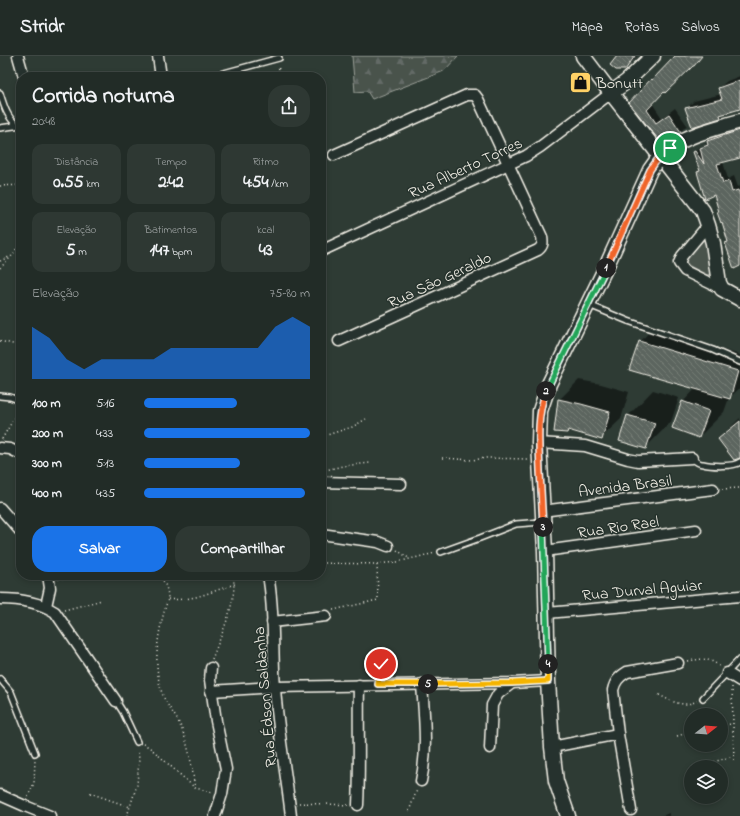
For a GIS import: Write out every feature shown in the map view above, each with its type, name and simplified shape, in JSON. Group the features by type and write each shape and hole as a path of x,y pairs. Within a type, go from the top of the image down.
{"street":[{"path":"18,56 23,72"},
{"path":"158,56 160,72"},
{"path":"583,56 703,211 713,243 719,283 722,289"},
{"path":"611,94 653,56"},
{"path":"334,155 471,94 475,95 478,99 509,164"},
{"name":"Rua Alberto Torres","path":"326,249 526,156 611,94"},
{"path":"568,816 556,781 552,747 548,681 545,551 538,443 539,422 543,399 650,170 660,156 676,143 740,121"},
{"name":"Rua Sāo Geraldo","path":"339,341 542,247 542,237 509,164"},
{"path":"708,225 682,256 679,263 685,271 740,299"},
{"path":"538,443 585,446 628,459 638,460 692,458"},
{"path":"0,448 10,449 16,452"},
{"path":"326,482 401,484"},
{"name":"Avenida Brasil","path":"542,516 713,489"},
{"path":"0,508 16,526"},
{"name":"Rua Rio Rael","path":"545,551 696,530"},
{"path":"326,535 378,542 388,546"},
{"path":"46,606 50,588 49,580"},
{"name":"Rua Édson Saldanha","path":"269,580 271,589 278,728 291,816"},
{"name":"Rua Durval Aguiar","path":"546,612 740,596"},
{"path":"0,599 22,601 46,606 55,612 116,702"},
{"path":"272,622 326,616"},
{"path":"631,810 618,734 613,690 614,683 620,676 635,669 678,663"},
{"path":"210,668 211,691 226,769 222,794 215,816"},
{"path":"211,691 275,687 378,684 512,683 548,681"},
{"path":"490,748 492,705 498,694 512,683"},
{"path":"421,781 423,773 425,732 422,684"},
{"path":"358,805 360,755 358,720 359,685"},
{"path":"552,747 618,734"},
{"path":"0,794 50,816"}],"lane":[{"path":"227,72 279,58"},
{"path":"0,93 10,120 16,123"},
{"path":"0,128 16,125"},
{"path":"588,304 628,321 713,350 740,362"},
{"path":"0,396 16,399"},
{"path":"692,458 697,463 703,464 734,465 740,462"},
{"path":"441,552 542,516"},
{"path":"703,698 733,677 740,659"},
{"path":"0,679 7,686 10,692 35,753"},
{"path":"116,702 123,712 137,742"}],"path":[{"path":"278,72 279,58"},
{"path":"0,186 16,185"},
{"path":"0,268 16,249"},
{"path":"0,261 11,256"},
{"path":"0,341 16,345"},
{"path":"0,442 16,414"},
{"path":"326,435 352,427 366,419"},
{"path":"442,458 472,460 486,458 539,460"},
{"path":"326,470 370,463"},
{"path":"713,489 740,488"},
{"path":"388,546 399,551 410,559"},
{"path":"326,563 377,564 441,552"},
{"path":"326,616 332,610 378,600 377,564"},
{"path":"162,580 168,593 168,599 158,638 157,667 162,693 173,711 186,739 195,788"},
{"path":"210,668 229,612 235,584 234,580"},
{"path":"168,599 174,600 201,596 235,584"},
{"path":"55,612 102,600"},
{"path":"378,684 384,647"},
{"path":"678,663 704,659 713,661 733,677 731,700 734,761"},
{"path":"659,695 675,703 683,704 692,703 703,698"},
{"path":"728,724 733,724"},
{"path":"677,736 684,734"},
{"path":"127,816 137,785 139,759 137,742 149,747 195,788 222,794"},
{"path":"25,806 34,782 35,753"},
{"path":"720,760 734,756"},
{"path":"409,811 421,781"},
{"path":"90,794 130,807"},
{"path":"290,803 358,805"}],"green space":[{"path":"352,56 458,56 444,71 372,99 367,91 355,92"},
{"path":"704,239 708,241 712,273 707,275 686,264 686,259"}],"building":[{"path":"617,56 635,56 625,70 616,70 610,65"},
{"path":"675,56 702,56 694,66 665,93 664,92 647,110 656,123 669,114 681,132 662,144 629,103"},
{"path":"740,80 740,109 720,115 721,118 692,127 685,108 722,99 718,88"},
{"path":"740,130 740,158 717,164 723,183 729,181 732,192 738,190 740,195 740,266 734,269 725,243 728,242 722,222 721,223 717,212 719,212 714,195 705,199 697,172 700,171 693,152 695,151 704,164 700,148 708,145 707,141"},
{"path":"639,341 738,371 730,399 629,370"},
{"path":"558,399 610,412 602,440 568,430 567,433 554,432"},
{"path":"682,401 709,411 699,438 672,428"},
{"path":"627,415 655,423 646,449 619,441"},
{"path":"740,421 740,458 734,460 718,439"}],"place":[{"name":"Bonutt","path":"581,82"}],"route":[{"path":"381,664 378,684 512,683 548,681 545,551 538,443 540,411 549,384 606,267 650,170 655,161 670,148"}]}
